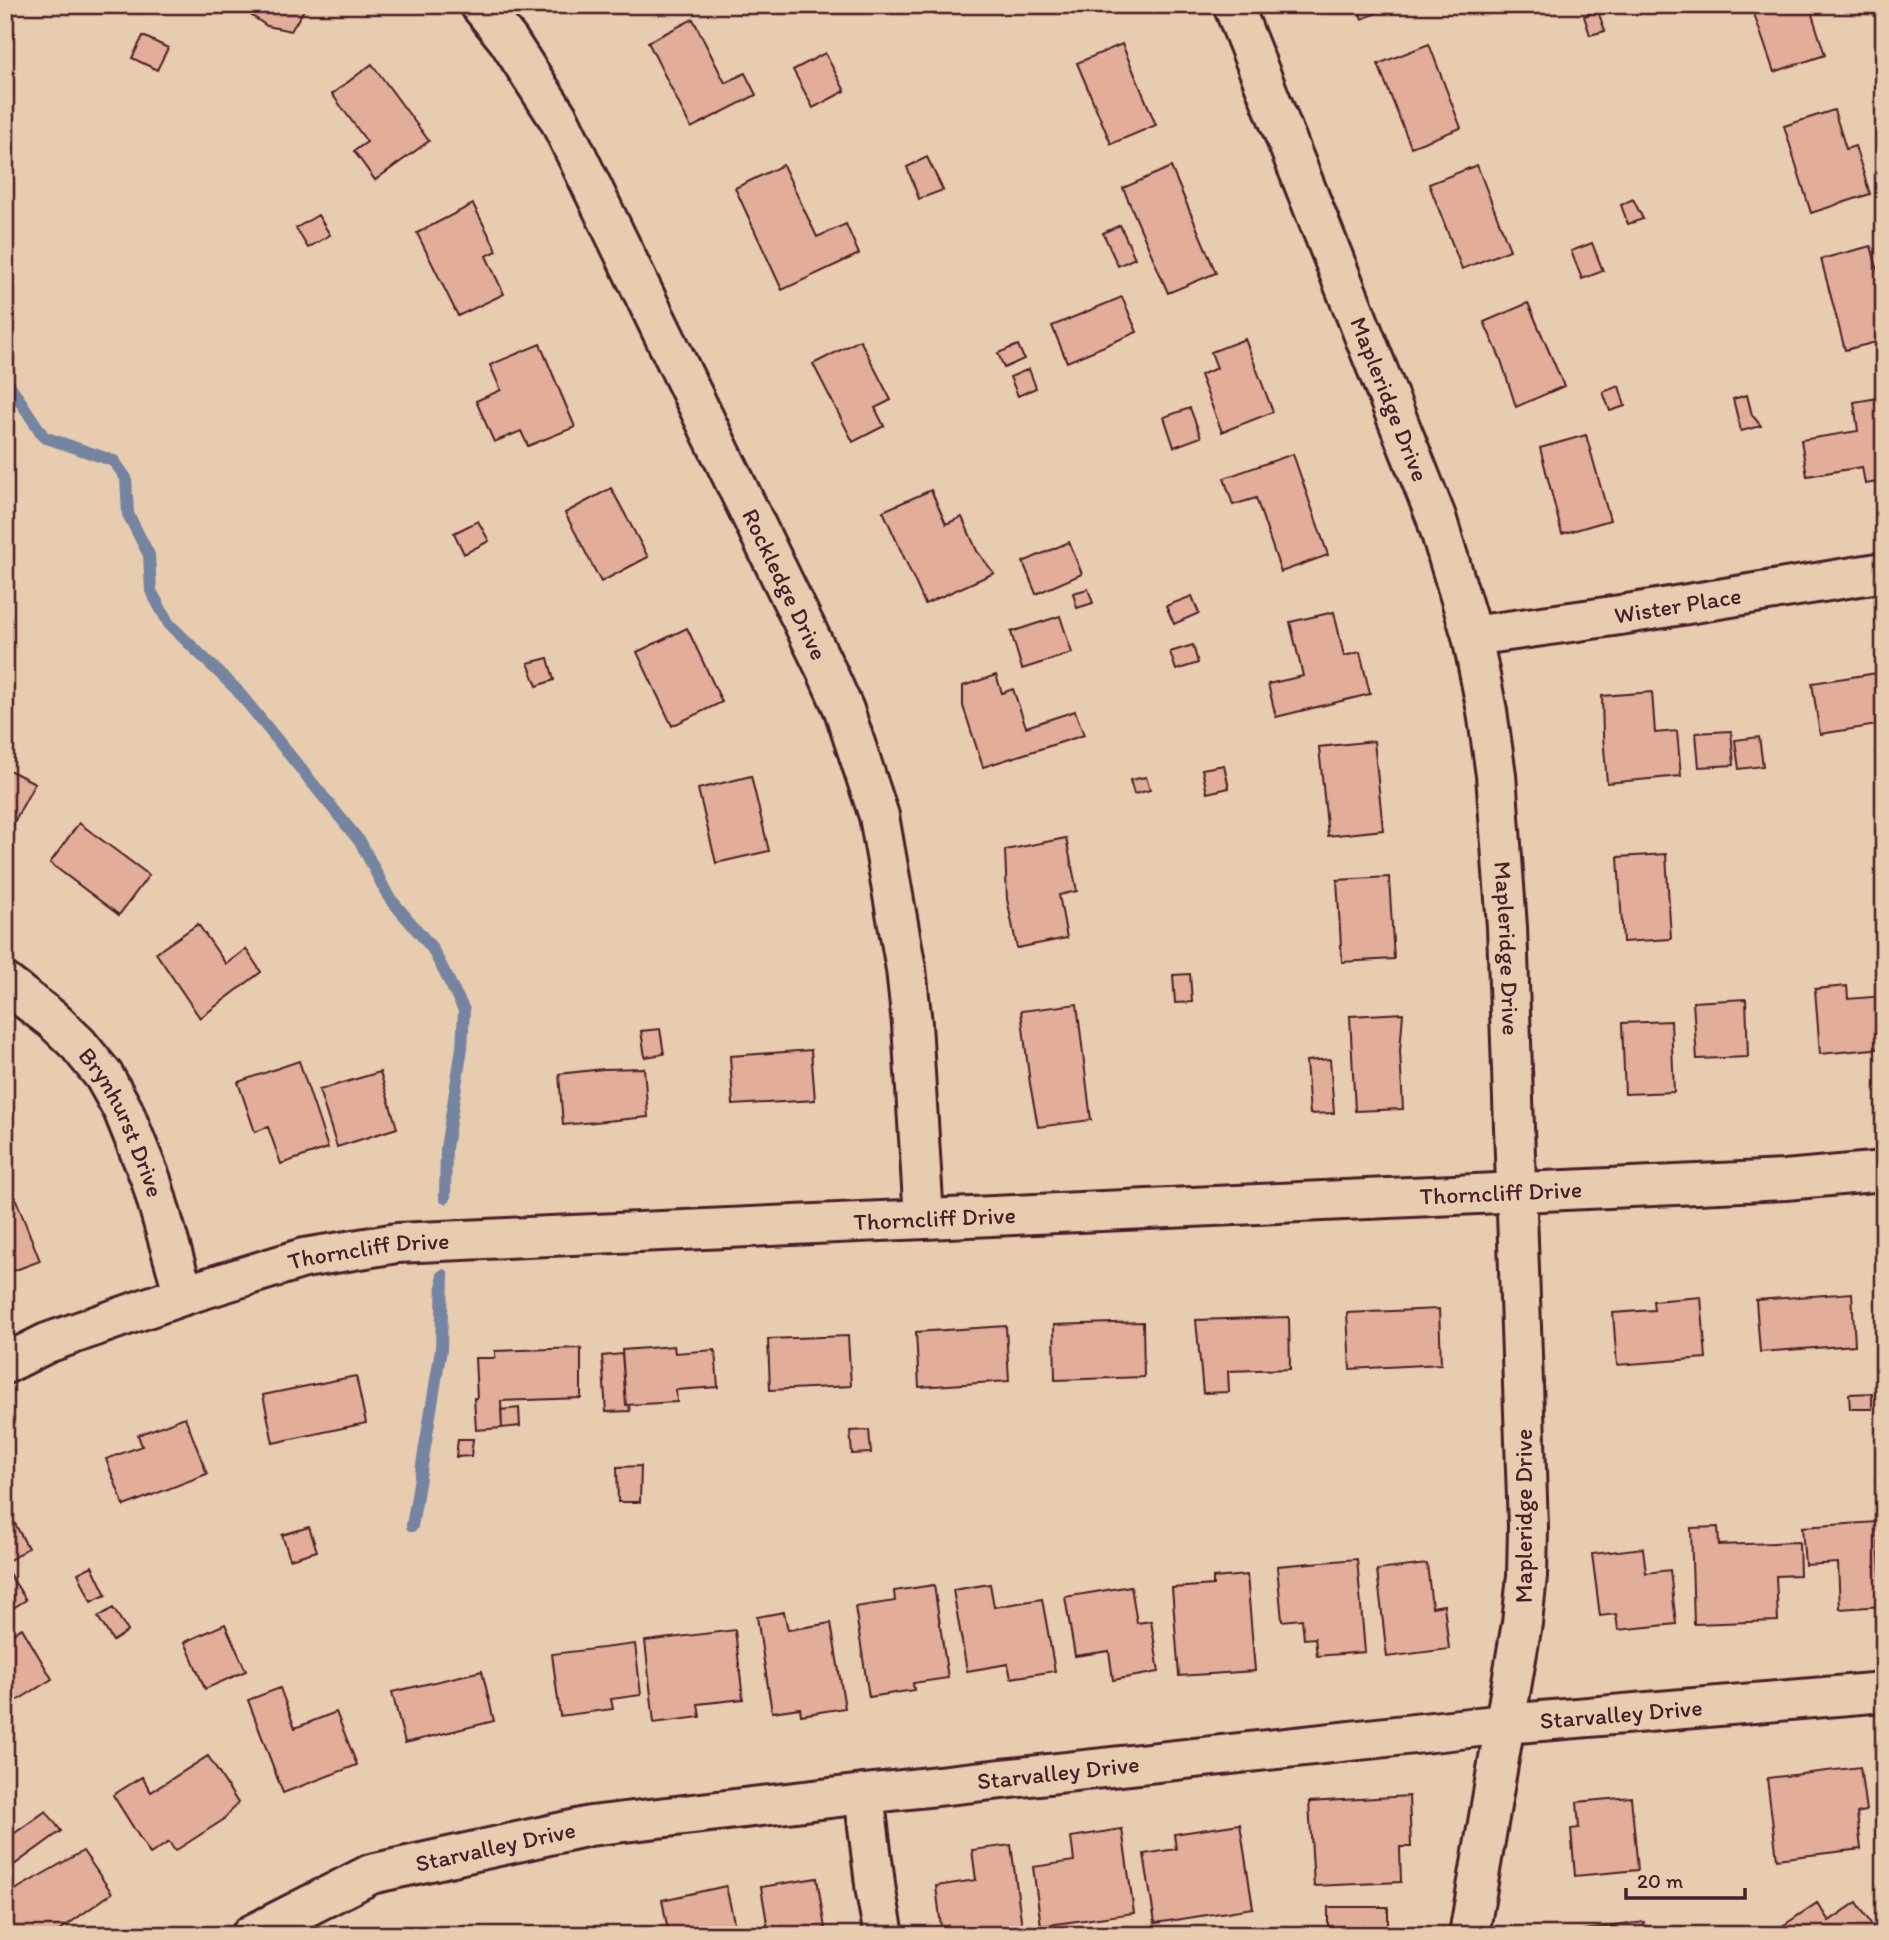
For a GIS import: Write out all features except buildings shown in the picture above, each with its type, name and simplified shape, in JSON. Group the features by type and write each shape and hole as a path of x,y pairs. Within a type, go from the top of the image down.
{"street":[{"name":"Rockledge Drive","path":"480,5 508,40 559,119 844,710 879,816 906,969 912,1024 923,1219"},
{"name":"Mapleridge Drive","path":"1233,5 1436,517 1472,636 1496,775 1507,927 1528,1527 1527,1576 1522,1623 1469,1935"},
{"name":"Wister Place","path":"1472,636 1884,572"},
{"name":"Brynhurst Drive","path":"5,983 53,1020 78,1044 104,1076 123,1110 151,1180 184,1295"},
{"name":"Thorncliff Drive","path":"5,1364 47,1343 184,1295 304,1258 397,1242 1785,1180 1884,1171"},
{"name":"Starvalley Drive","path":"251,1935 371,1874 590,1826 1505,1724 1884,1692"},
{"path":"864,1794 884,1935"}],"waterway":[{"path":"5,378 44,437 114,461 126,478 128,514 149,555 151,591 169,624 236,689 361,843 388,896 432,948 464,1010 462,1048 446,1148 445,1198"},
{"path":"412,1526 441,1349 443,1275"}]}
